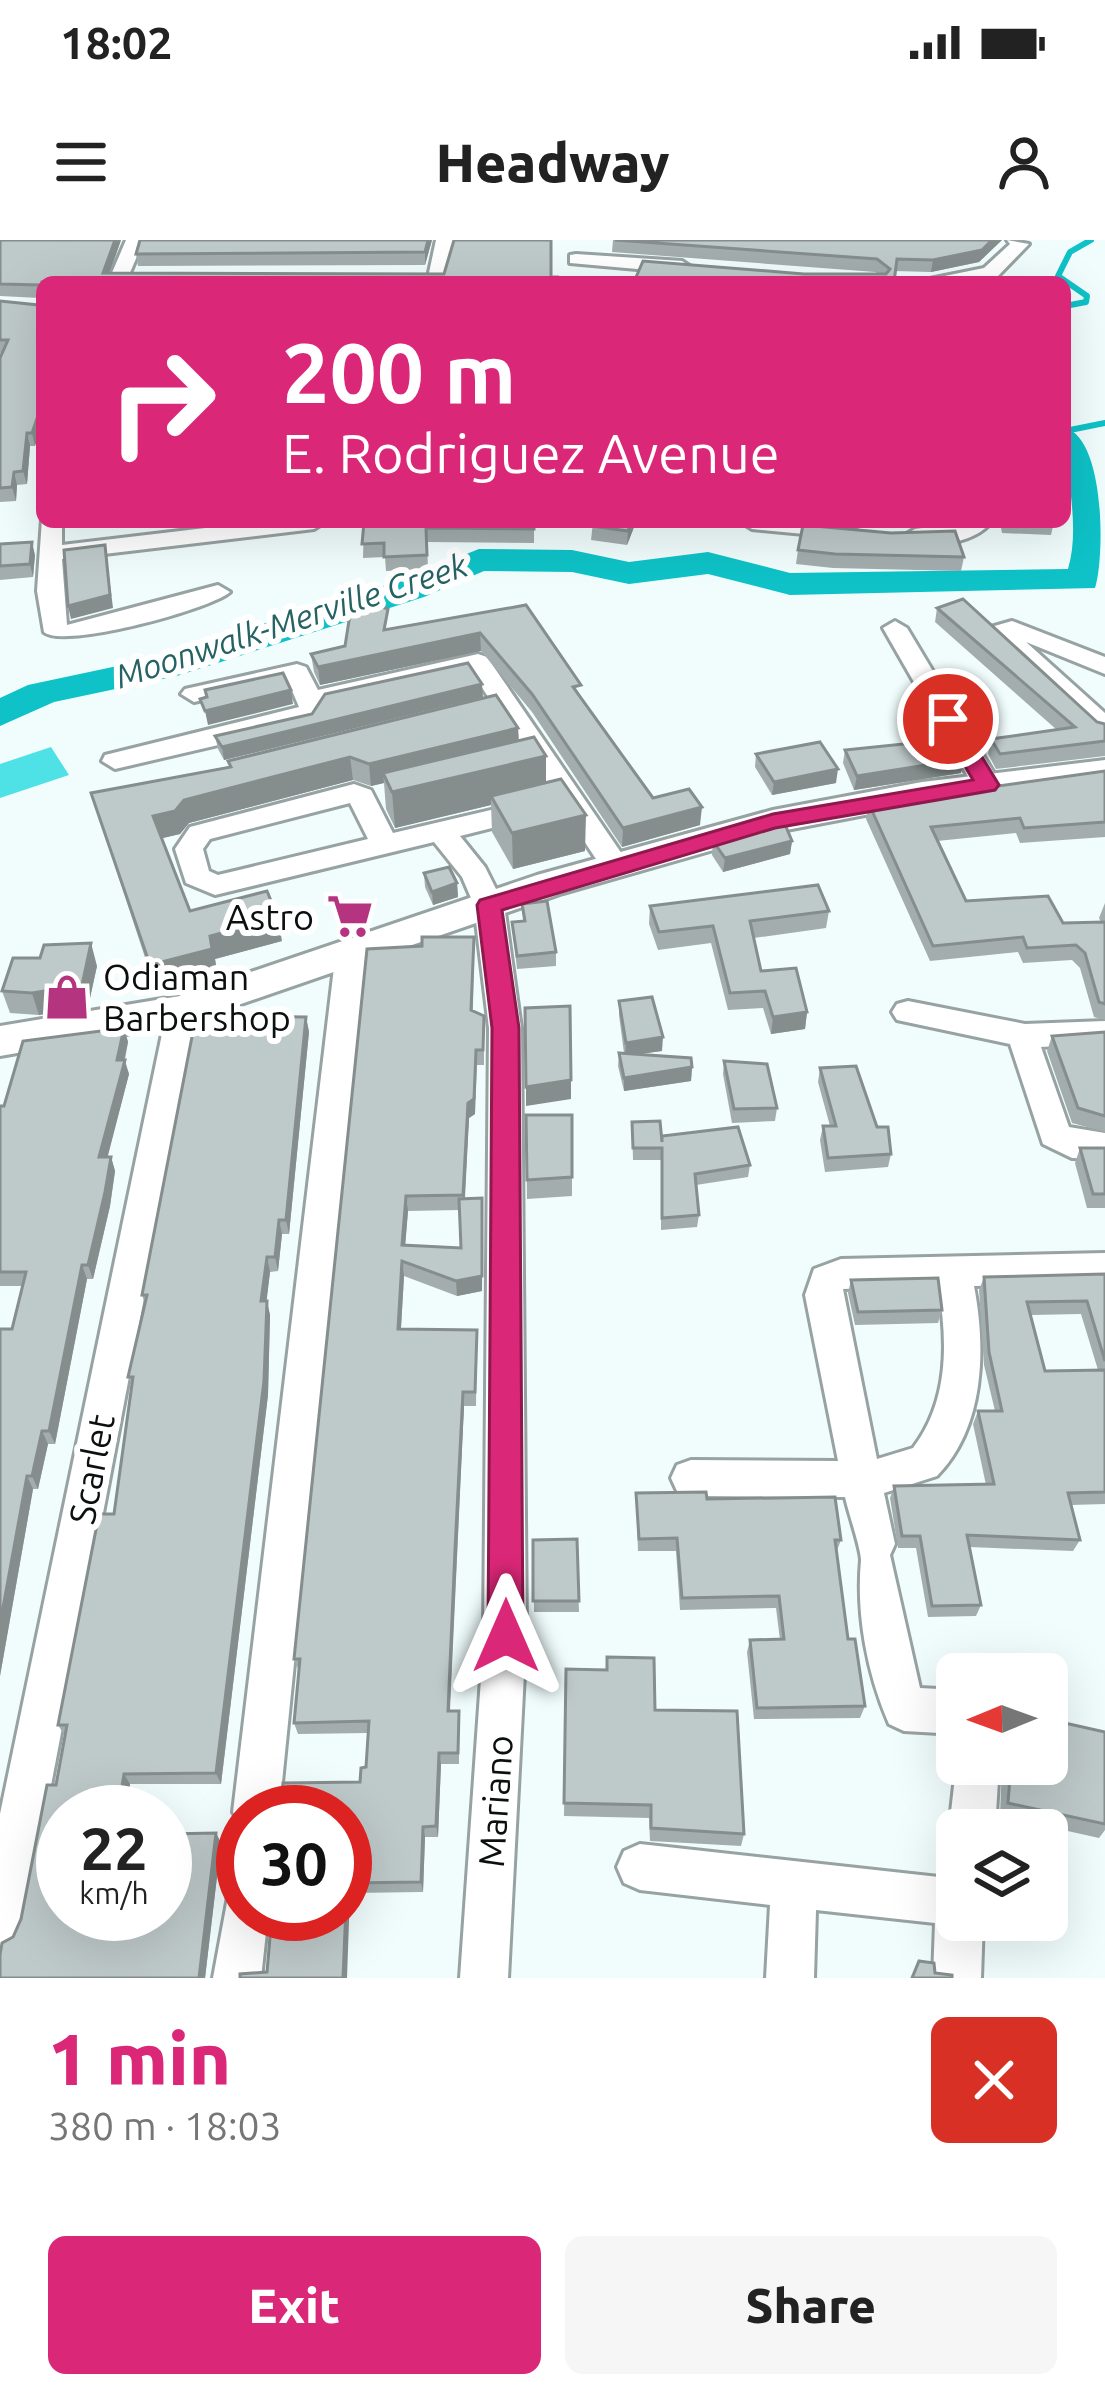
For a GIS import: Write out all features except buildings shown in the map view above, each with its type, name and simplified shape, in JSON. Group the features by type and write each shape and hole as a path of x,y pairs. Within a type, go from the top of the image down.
{"main road":[{"path":"0,1041 183,1010 614,864 834,808 1105,771"}],"street":[{"path":"120,276 135,240"},
{"path":"437,276 445,240"},
{"path":"968,276 990,273 1020,244 1016,240"},
{"path":"576,249 714,269"},
{"path":"414,275 420,276"},
{"path":"51,528 56,632 77,632 218,592"},
{"path":"49,554 264,528"},
{"path":"815,528 958,535 973,528"},
{"path":"895,628 987,785"},
{"path":"1105,666 1001,628 997,634 1105,727"},
{"path":"312,699 478,662 498,705 533,760 572,799 614,864"},
{"path":"115,761 199,756 304,716 313,707 297,672 194,694"},
{"path":"382,842 377,798 354,794 200,833 190,849 196,876 215,885 572,799"},
{"path":"442,833 475,874 489,905"},
{"name":"Mariano","path":"484,1978 506,1636 506,1028 489,905"},
{"path":"259,1785 351,951"},
{"name":"Scarlet","path":"0,1927 183,1010"},
{"path":"908,1012 1030,1036 1105,1032"},
{"path":"1030,1036 1025,1046 1050,1128 1061,1141 1105,1146"},
{"path":"936,1710 904,1708 885,1640 876,1557 824,1295 826,1279 841,1274 1105,1268"},
{"path":"691,1478 860,1478 922,1465 935,1450 966,1377 966,1338 952,1270"},
{"path":"640,1867 936,1900"},
{"path":"790,1978 794,1883"},
{"path":"237,1978 242,1941"},
{"path":"957,1978 958,1941"}],"shaded area":[{"path":"51,747 69,775 0,798 0,764"}],"waterway":[{"name":"Moonwalk-Merville Creek","path":"1058,276 1070,252 1091,240"},
{"name":"Moonwalk-Merville Creek","path":"1071,285 1087,296 1086,302 1071,305"},
{"name":"Moonwalk-Merville Creek","path":"1071,430 1105,423"},
{"name":"Moonwalk-Merville Creek","path":"0,714 42,693 163,668 411,589 479,560 572,561 629,573 708,563 790,584 1082,580 1091,528 1071,453"}],"place":[{"name":"Astro","path":"350,916"},
{"name":"Odiaman Barbershop","path":"67,997"}],"route":[{"path":"506,1636 506,1028 489,905 614,864 773,821 987,785 948,719"}]}
